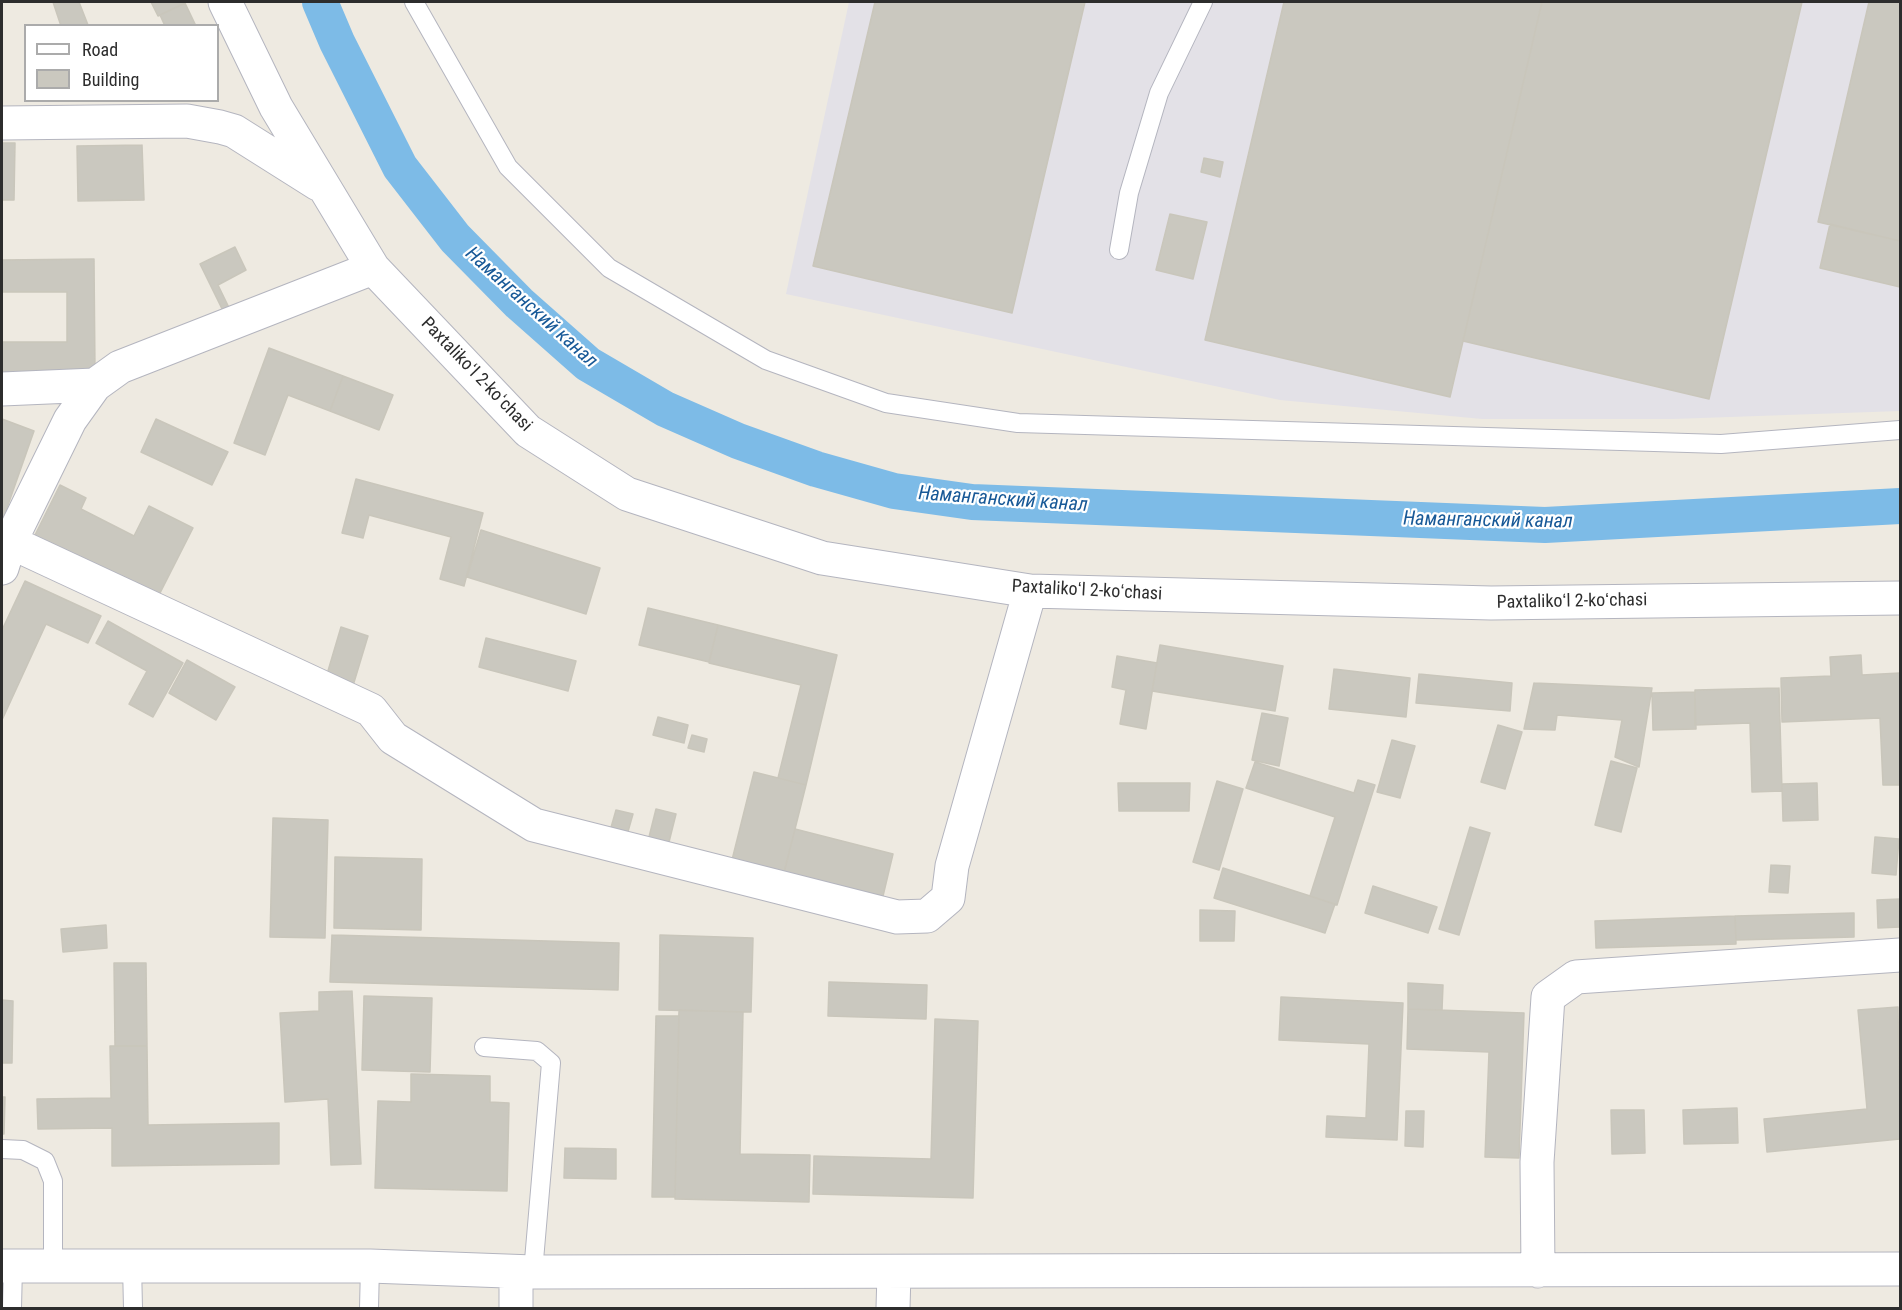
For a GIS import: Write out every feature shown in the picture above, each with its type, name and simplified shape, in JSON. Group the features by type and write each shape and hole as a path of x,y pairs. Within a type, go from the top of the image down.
{"street":[{"path":"225,2 276,107 324,188"},
{"name":"Paxtalikoʻl 2-koʻchasi","path":"2,123 187,122 234,131 324,188 373,268 528,431 627,494 822,558 1030,591 1491,603 1900,598"},
{"path":"373,268 120,367 95,385 70,420 6,555 371,710 393,738 534,825 897,917 927,916 948,898 952,866 1030,591"},
{"path":"2,389 95,385"},
{"path":"1538,1271 1537,1162 1548,997 1576,977 1900,955"},
{"path":"7,1266 370,1266 525,1272 894,1273 1900,1269"},
{"path":"516,1308 525,1272"},
{"path":"893,1308 894,1273"}],"lane":[{"path":"414,2 508,167 609,268 766,360 886,403 1018,423 1721,444 1900,430"},
{"path":"1119,250 1129,193 1160,93 1203,2"},
{"path":"484,1047 537,1051 551,1063 525,1272"},
{"path":"2,1149 23,1150 45,1161 53,1182 53,1265"},
{"path":"132,1265 133,1308"},
{"path":"7,1266 12,1308"},
{"path":"369,1308 370,1266"}],"shaded area":[{"path":"849,2 1900,2 1900,411 1673,419 1482,419 1280,400 786,294"}],"building":[{"path":"53,2 79,2 88,24 60,24"},
{"path":"151,2 184,2 185,3 158,16"},
{"path":"875,2 1085,2 1012,313 813,266"},
{"path":"1284,2 1542,2 1450,397 1205,340"},
{"path":"1542,2 1802,2 1709,399 1463,341"},
{"path":"1869,2 1900,2 1900,241 1818,222"},
{"path":"185,3 195,24 164,24 160,15"},
{"path":"2,143 15,143 14,200 2,200"},
{"path":"142,145 144,200 78,201 77,146"},
{"path":"1204,158 1223,162 1220,177 1201,172"},
{"path":"1170,214 1207,222 1193,279 1156,270"},
{"path":"1830,224 1900,241 1900,287 1820,268"},
{"path":"235,247 246,270 218,285 233,316 227,319 200,264"},
{"path":"94,259 95,372 2,372 2,342 67,342 67,292 2,292 2,260"},
{"path":"269,348 343,376 330,411 288,395 265,455 234,443"},
{"path":"343,376 393,395 379,430 330,411"},
{"path":"2,419 34,431 2,522"},
{"path":"156,419 228,452 212,485 141,452"},
{"path":"356,479 483,513 464,586 440,579 451,537 369,515 363,538 342,533"},
{"path":"60,485 86,498 81,509 134,536 149,506 193,528 157,599 34,537"},
{"path":"481,530 600,568 586,614 467,577"},
{"path":"25,581 101,616 88,643 46,624 2,720 2,630"},
{"path":"648,608 718,625 709,662 639,645"},
{"path":"108,621 183,663 153,717 129,704 147,671 96,643"},
{"path":"718,625 837,655 806,785 778,778 801,685 709,663"},
{"path":"341,627 368,636 352,689 325,681"},
{"path":"486,638 576,661 568,691 479,667"},
{"path":"1160,645 1283,666 1275,711 1152,691"},
{"path":"1861,655 1862,675 1900,673 1900,785 1883,785 1880,718 1782,722 1781,678 1831,676 1830,657"},
{"path":"1117,656 1157,663 1146,729 1120,724 1126,690 1112,687"},
{"path":"187,660 235,687 216,720 169,693"},
{"path":"1334,669 1410,678 1406,717 1329,709"},
{"path":"1419,674 1512,683 1510,711 1416,703"},
{"path":"1534,683 1652,688 1639,767 1615,757 1622,720 1557,715 1555,730 1524,729"},
{"path":"1779,688 1782,791 1752,792 1750,723 1695,725 1695,690"},
{"path":"1695,692 1696,729 1653,730 1652,693"},
{"path":"1262,713 1288,718 1279,766 1252,760"},
{"path":"658,717 688,725 684,743 653,735"},
{"path":"1498,725 1522,732 1505,789 1481,782"},
{"path":"692,735 707,739 704,752 688,748"},
{"path":"1392,740 1415,746 1400,798 1377,792"},
{"path":"1611,761 1637,768 1621,832 1595,825"},
{"path":"1255,762 1354,793 1358,780 1375,785 1337,905 1310,896 1335,817 1246,788"},
{"path":"754,772 806,785 782,881 730,868"},
{"path":"1217,781 1243,789 1219,870 1193,862"},
{"path":"1118,783 1190,783 1189,811 1119,811"},
{"path":"1817,783 1818,820 1783,821 1782,784"},
{"path":"656,809 676,814 668,846 648,841"},
{"path":"616,810 633,814 627,835 610,831"},
{"path":"273,818 328,820 325,938 270,937"},
{"path":"1470,827 1490,833 1459,935 1439,929"},
{"path":"795,829 893,854 883,896 784,872"},
{"path":"1875,837 1899,839 1896,875 1872,873"},
{"path":"335,857 422,859 421,930 334,928"},
{"path":"1771,865 1790,866 1788,893 1769,892"},
{"path":"1223,868 1335,904 1325,933 1214,898"},
{"path":"1373,886 1437,907 1428,933 1365,913"},
{"path":"1900,899 1900,927 1878,928 1877,900"},
{"path":"1200,910 1235,911 1234,941 1200,941"},
{"path":"1854,913 1854,937 1736,940 1735,916"},
{"path":"1735,916 1736,944 1596,948 1595,921"},
{"path":"106,925 107,948 63,952 61,929"},
{"path":"332,935 619,943 618,990 330,982"},
{"path":"660,935 753,938 751,1012 659,1010"},
{"path":"114,963 146,963 147,1046 115,1046"},
{"path":"829,982 927,985 926,1019 828,1016"},
{"path":"1408,983 1443,985 1442,1010 1408,1009"},
{"path":"352,991 361,1164 331,1165 328,1099 285,1102 280,1013 319,1011 319,992"},
{"path":"364,996 432,998 430,1072 362,1070"},
{"path":"1281,997 1403,1003 1397,1140 1326,1137 1327,1116 1366,1118 1369,1044 1279,1040"},
{"path":"2,1000 13,1001 12,1063 2,1063"},
{"path":"1898,1007 1900,1139 1767,1152 1764,1119 1867,1109 1858,1010"},
{"path":"1408,1009 1524,1013 1519,1158 1485,1157 1489,1052 1407,1049"},
{"path":"679,1010 743,1012 740,1154 810,1155 809,1202 675,1199"},
{"path":"656,1016 679,1016 675,1197 652,1197"},
{"path":"935,1019 978,1021 973,1198 813,1194 814,1156 931,1159"},
{"path":"110,1046 147,1046 148,1125 279,1123 279,1164 112,1166 112,1128 38,1129 37,1099 111,1098"},
{"path":"411,1074 490,1076 490,1102 509,1103 507,1191 375,1188 378,1101 411,1102"},
{"path":"2,1097 5,1097 4,1134 2,1134"},
{"path":"1737,1108 1738,1143 1684,1144 1683,1110"},
{"path":"1611,1110 1644,1110 1645,1153 1612,1154"},
{"path":"1406,1111 1424,1111 1423,1147 1405,1146"},
{"path":"565,1148 616,1149 616,1179 564,1178"}],"waterway":[{"name":"Наманганский канал","path":"320,2 337,42 400,167 455,238 519,303 588,364 665,409 738,441 816,469 894,491 972,502 1545,525 1900,506"}]}
